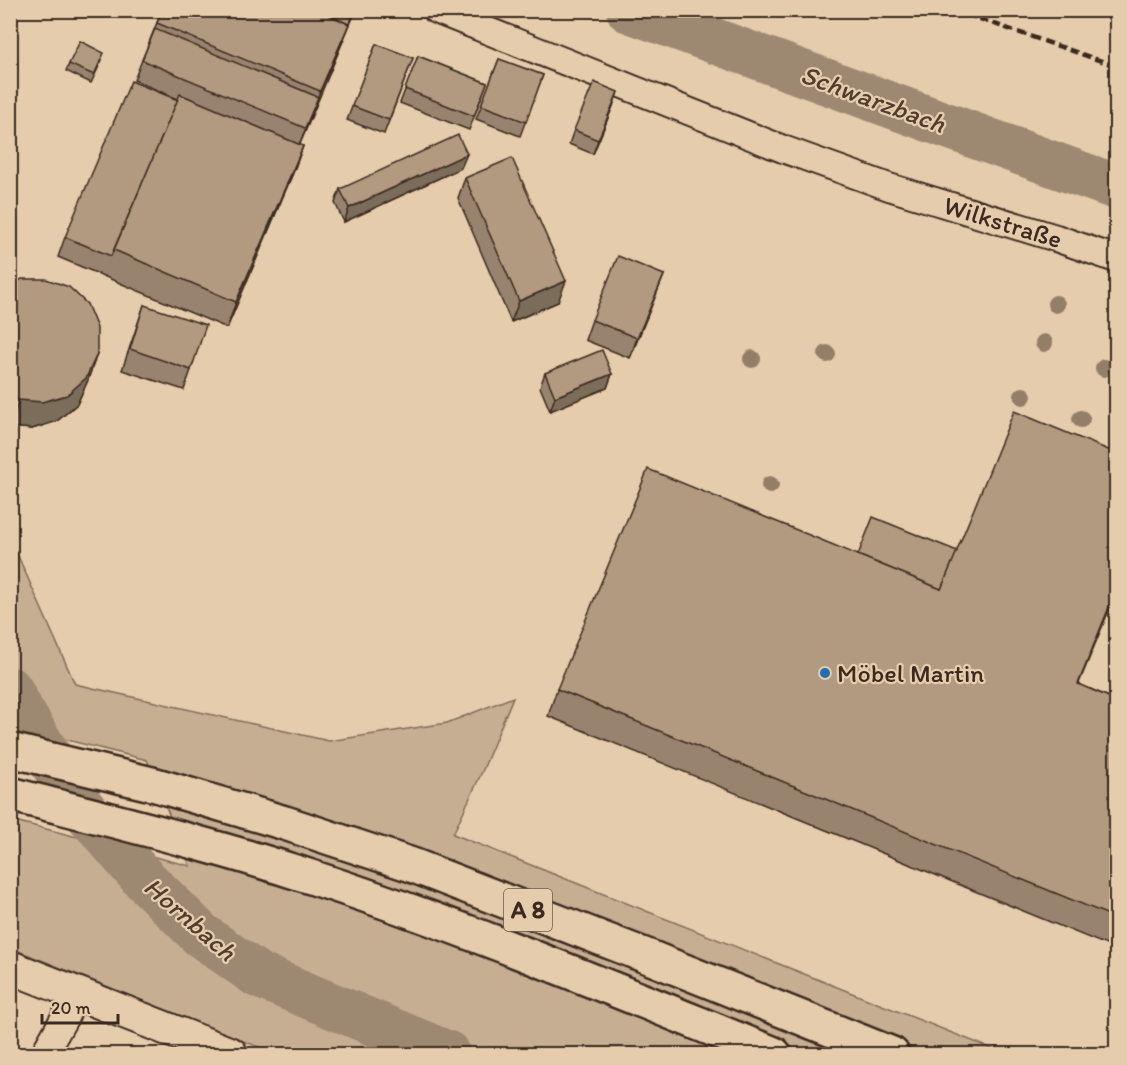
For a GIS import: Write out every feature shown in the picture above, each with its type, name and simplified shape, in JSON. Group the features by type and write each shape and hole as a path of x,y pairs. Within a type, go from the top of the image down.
{"highway":[{"name":"A 8","path":"10,750 156,785 285,823 412,865 892,1054"},
{"name":"A 8","path":"10,794 307,875 420,914 774,1054"}],"street":[{"name":"Wilkstraße","path":"436,10 783,149 889,187 1056,238 1116,259"},
{"path":"10,966 231,1054"},
{"path":"44,1054 76,992"}],"shaded area":[{"path":"10,538 75,684 329,741 447,723 513,697 453,834 1005,1054 276,1054 11,948 11,820 190,866 147,760 11,726"}],"building":[{"path":"162,10 318,10 349,24 320,91 157,23"},
{"path":"318,10 355,10 347,30 349,24"},
{"path":"155,29 318,97 305,128 142,60"},
{"path":"80,41 104,53 94,75 69,64"},
{"path":"376,44 413,58 389,120 352,106"},
{"path":"418,56 487,83 474,116 405,89"},
{"path":"499,59 543,75 526,122 481,105"},
{"path":"131,81 178,100 111,256 65,237"},
{"path":"594,82 618,92 598,140 574,130"},
{"path":"10,91 14,100 15,113 10,128"},
{"path":"180,94 303,146 236,302 114,250"},
{"path":"458,135 467,154 349,208 340,189"},
{"path":"512,158 566,281 519,301 465,178"},
{"path":"618,256 664,275 637,338 592,320"},
{"path":"22,279 46,279 69,287 87,304 97,328 97,354 86,378 67,395 42,402 19,400 10,396 10,285"},
{"path":"144,305 206,325 191,370 130,349"},
{"path":"602,350 612,374 555,397 545,373"},
{"name":"Möbel Martin","path":"1014,411 1116,453 1116,590 1078,684 1116,700 1116,918 557,689 648,469 941,589"},
{"path":"873,517 957,551 941,589 858,555"}],"waterway":[{"name":"Schwarzbach","path":"629,10 1116,187"},
{"name":"Hornbach","path":"10,690 74,798 141,876 201,935 258,975 448,1054"}],"railway":[{"path":"954,10 1116,66"}],"place":[{"name":"Möbel Martin","path":"825,673"}]}
